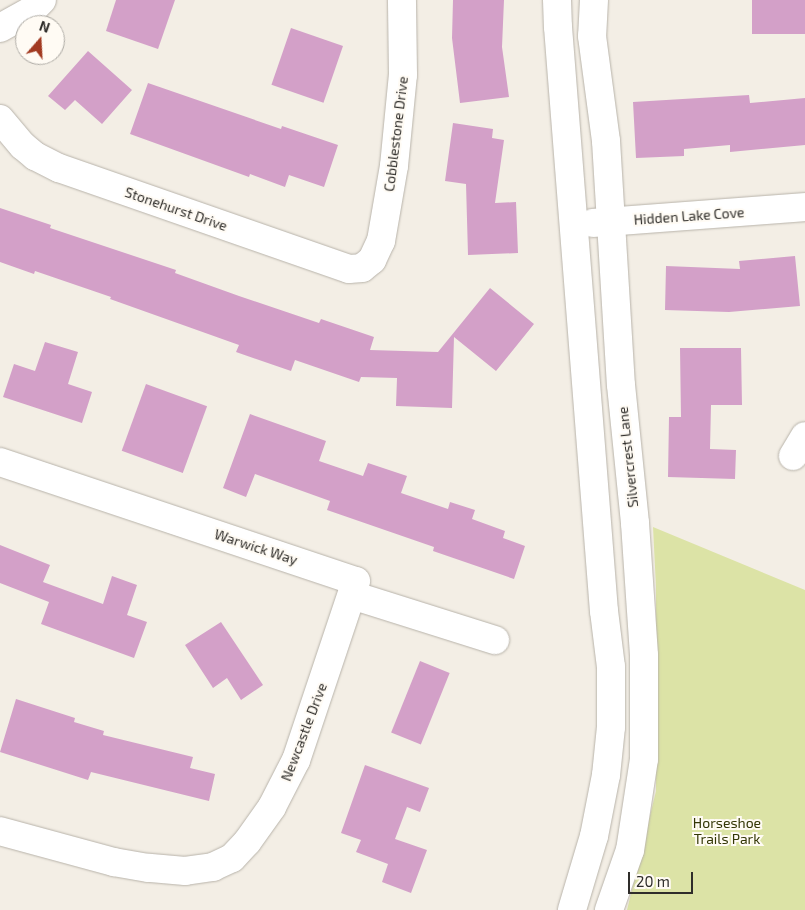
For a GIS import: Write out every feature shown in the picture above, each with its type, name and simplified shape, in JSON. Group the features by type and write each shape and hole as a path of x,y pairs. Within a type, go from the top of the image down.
{"street":[{"path":"0,28 32,10 42,0"},
{"name":"Cobblestone Drive","path":"367,264 372,260 380,241 394,166 404,75 402,0"},
{"path":"557,0 603,601 611,667 611,727 606,775 594,836 572,910"},
{"name":"Silvercrest Lane","path":"594,0 592,36 606,141 621,385 644,656 644,759 630,850 609,910"},
{"name":"Stonehurst Drive","path":"0,119 22,146 35,156 59,168 349,269 362,268 367,264"},
{"name":"Hidden Lake Cove","path":"574,225 805,207"},
{"name":"Warwick Way","path":"0,462 356,581 352,595"},
{"path":"352,595 495,640"},
{"name":"Newcastle Drive","path":"0,831 114,862 148,868 185,871 213,867 232,858 247,842 272,807 296,760 352,595"}],"green space":[{"name":"Horseshoe Trails Park","path":"653,527 805,590 805,910 627,910 656,791 656,587"}],"building":[{"path":"116,0 175,0 158,49 106,31"},
{"path":"453,0 504,0 502,47 509,97 460,103 452,38"},
{"path":"752,0 805,0 805,34 752,34"},
{"path":"291,28 343,46 323,103 271,85"},
{"path":"88,51 132,90 102,124 75,100 65,110 48,96"},
{"path":"148,83 281,129 282,126 338,145 324,187 289,175 285,187 250,174 249,177 130,134"},
{"path":"749,95 750,103 805,98 805,145 730,152 730,145 684,149 684,156 636,158 633,102"},
{"path":"453,123 493,129 492,138 504,140 495,203 516,202 518,253 468,255 466,184 445,181"},
{"path":"0,208 51,225 50,228 176,270 175,273 239,296 319,323 321,319 374,337 370,350 438,352 490,288 534,324 496,371 454,337 452,408 396,406 397,378 361,377 359,382 295,360 291,371 236,352 239,345 110,299 111,297 35,271 34,274 0,262"},
{"path":"795,256 800,306 729,312 665,310 666,266 740,269 739,261"},
{"path":"45,342 78,352 68,384 92,392 82,423 3,397 14,364 35,371"},
{"path":"680,348 741,348 742,405 711,405 710,449 736,450 735,479 668,477 669,417 681,417"},
{"path":"146,384 207,406 183,473 122,451"},
{"path":"250,414 326,441 319,461 363,476 368,463 407,476 401,493 448,509 450,502 475,510 472,519 505,531 503,538 525,546 514,579 433,551 434,547 327,510 330,501 255,474 246,497 223,488"},
{"path":"0,545 50,565 43,582 103,604 112,576 137,585 127,615 147,622 134,658 41,624 49,602 0,583"},
{"path":"221,622 263,685 241,700 227,678 213,688 185,645"},
{"path":"420,661 450,673 421,744 391,732"},
{"path":"16,699 75,718 74,722 104,731 103,735 193,757 190,768 215,774 209,801 91,772 88,780 0,752"},
{"path":"365,765 429,788 420,812 407,807 395,839 427,850 411,893 382,882 388,864 356,852 361,840 341,833"}]}
